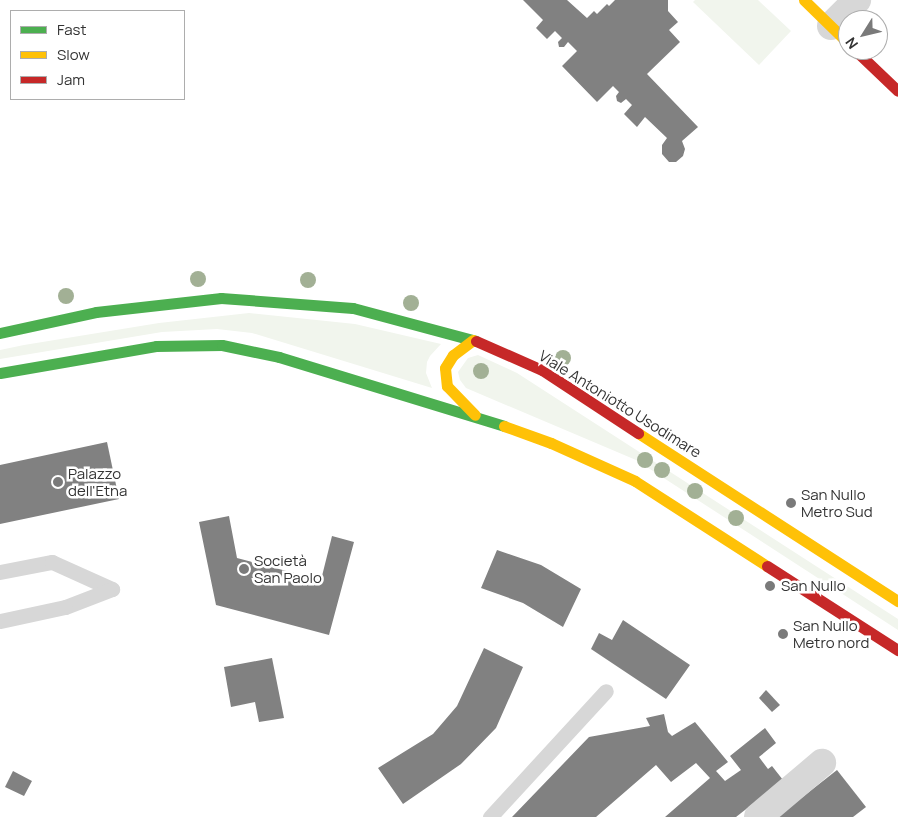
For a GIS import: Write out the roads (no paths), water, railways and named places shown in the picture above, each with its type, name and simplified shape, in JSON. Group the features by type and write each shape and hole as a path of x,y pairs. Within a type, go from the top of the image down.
{"main road":[{"path":"804,0 838,34"},
{"path":"866,60 898,91"},
{"name":"Viale Antoniotto Usodimare","path":"0,333 96,312 221,298 353,308 473,340 542,370 898,601"},
{"path":"473,340 453,355 445,368 447,386 477,417"},
{"path":"0,373 156,346 222,345 279,357 477,417 551,443 635,481 898,650"}],"street":[{"path":"758,817 822,763"}],"lane":[{"path":"0,572 52,562 112,589 65,607 0,621"},
{"path":"490,817 606,691"}],"place":[{"name":"Palazzo dell'Etna","path":"58,482"},
{"name":"San Nullo Metro Sud","path":"791,503"},
{"name":"Società San Paolo","path":"244,569"},
{"name":"San Nullo","path":"770,586"},
{"name":"San Nullo Metro nord","path":"783,634"}]}
